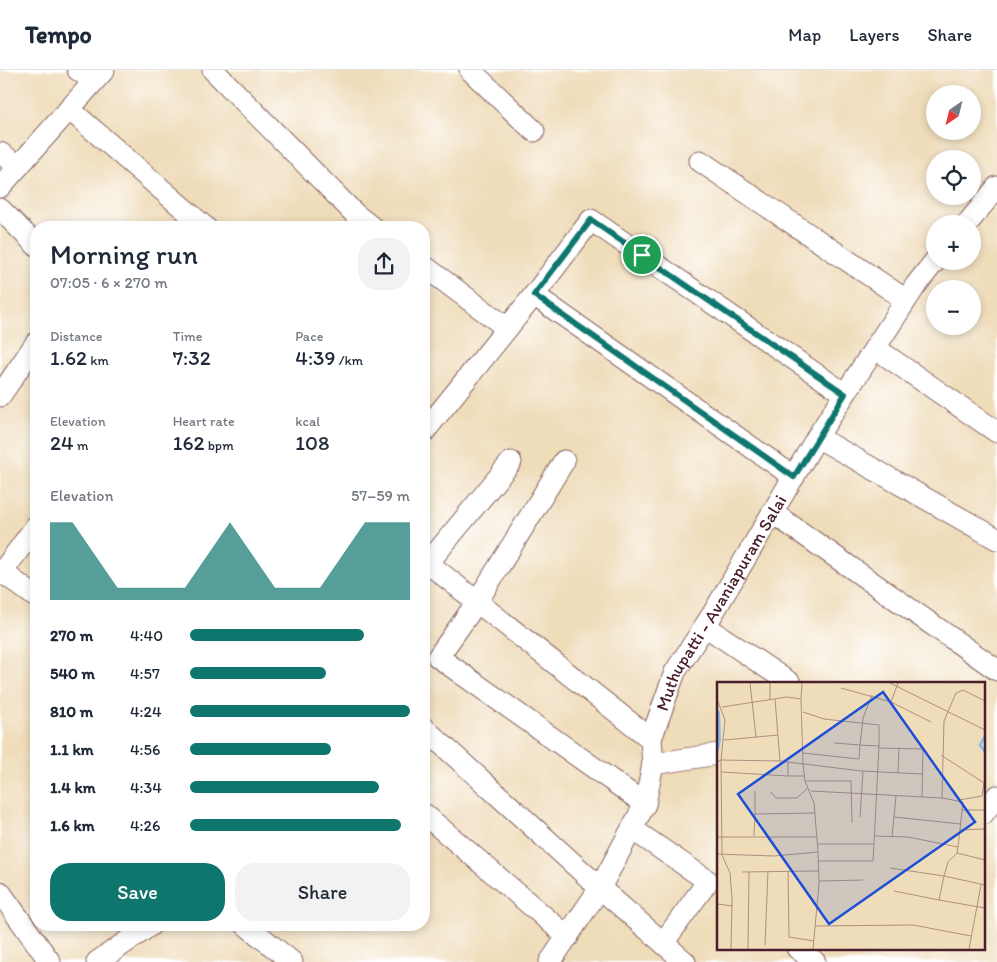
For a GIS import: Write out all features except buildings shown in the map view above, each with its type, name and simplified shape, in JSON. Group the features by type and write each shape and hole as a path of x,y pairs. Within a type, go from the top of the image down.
{"street":[{"path":"213,70 364,221"},
{"path":"470,70 534,131"},
{"path":"0,187 69,109 92,74"},
{"path":"69,109 198,221"},
{"path":"0,153 19,166"},
{"path":"700,161 906,300"},
{"path":"974,215 997,187"},
{"path":"0,209 30,239"},
{"path":"0,220 20,229"},
{"path":"430,424 534,295 591,220 845,394"},
{"name":"Muthupatti - Avaniapuram Salai","path":"550,962 600,888 645,804 653,764 650,739 675,672 705,626 817,437 906,300 928,270"},
{"path":"430,273 507,328"},
{"path":"534,295 794,477"},
{"path":"875,348 997,432"},
{"path":"0,396 30,353"},
{"path":"817,437 997,539"},
{"path":"564,461 477,602 438,657 645,804"},
{"path":"430,558 511,462"},
{"path":"773,513 997,670"},
{"path":"30,534 1,573 30,593"},
{"path":"430,568 477,602 650,739"},
{"path":"705,626 789,682"},
{"path":"430,733 600,888 685,962"},
{"path":"653,764 717,754"},
{"path":"984,813 997,796"},
{"path":"430,819 568,937"},
{"path":"632,829 713,885 663,943"},
{"path":"0,892 50,962"},
{"path":"96,962 141,931"},
{"path":"253,931 292,962"},
{"path":"800,950 815,962"}],"route":[{"path":"591,220 642,255 845,394 794,477 534,295 591,220"}]}
